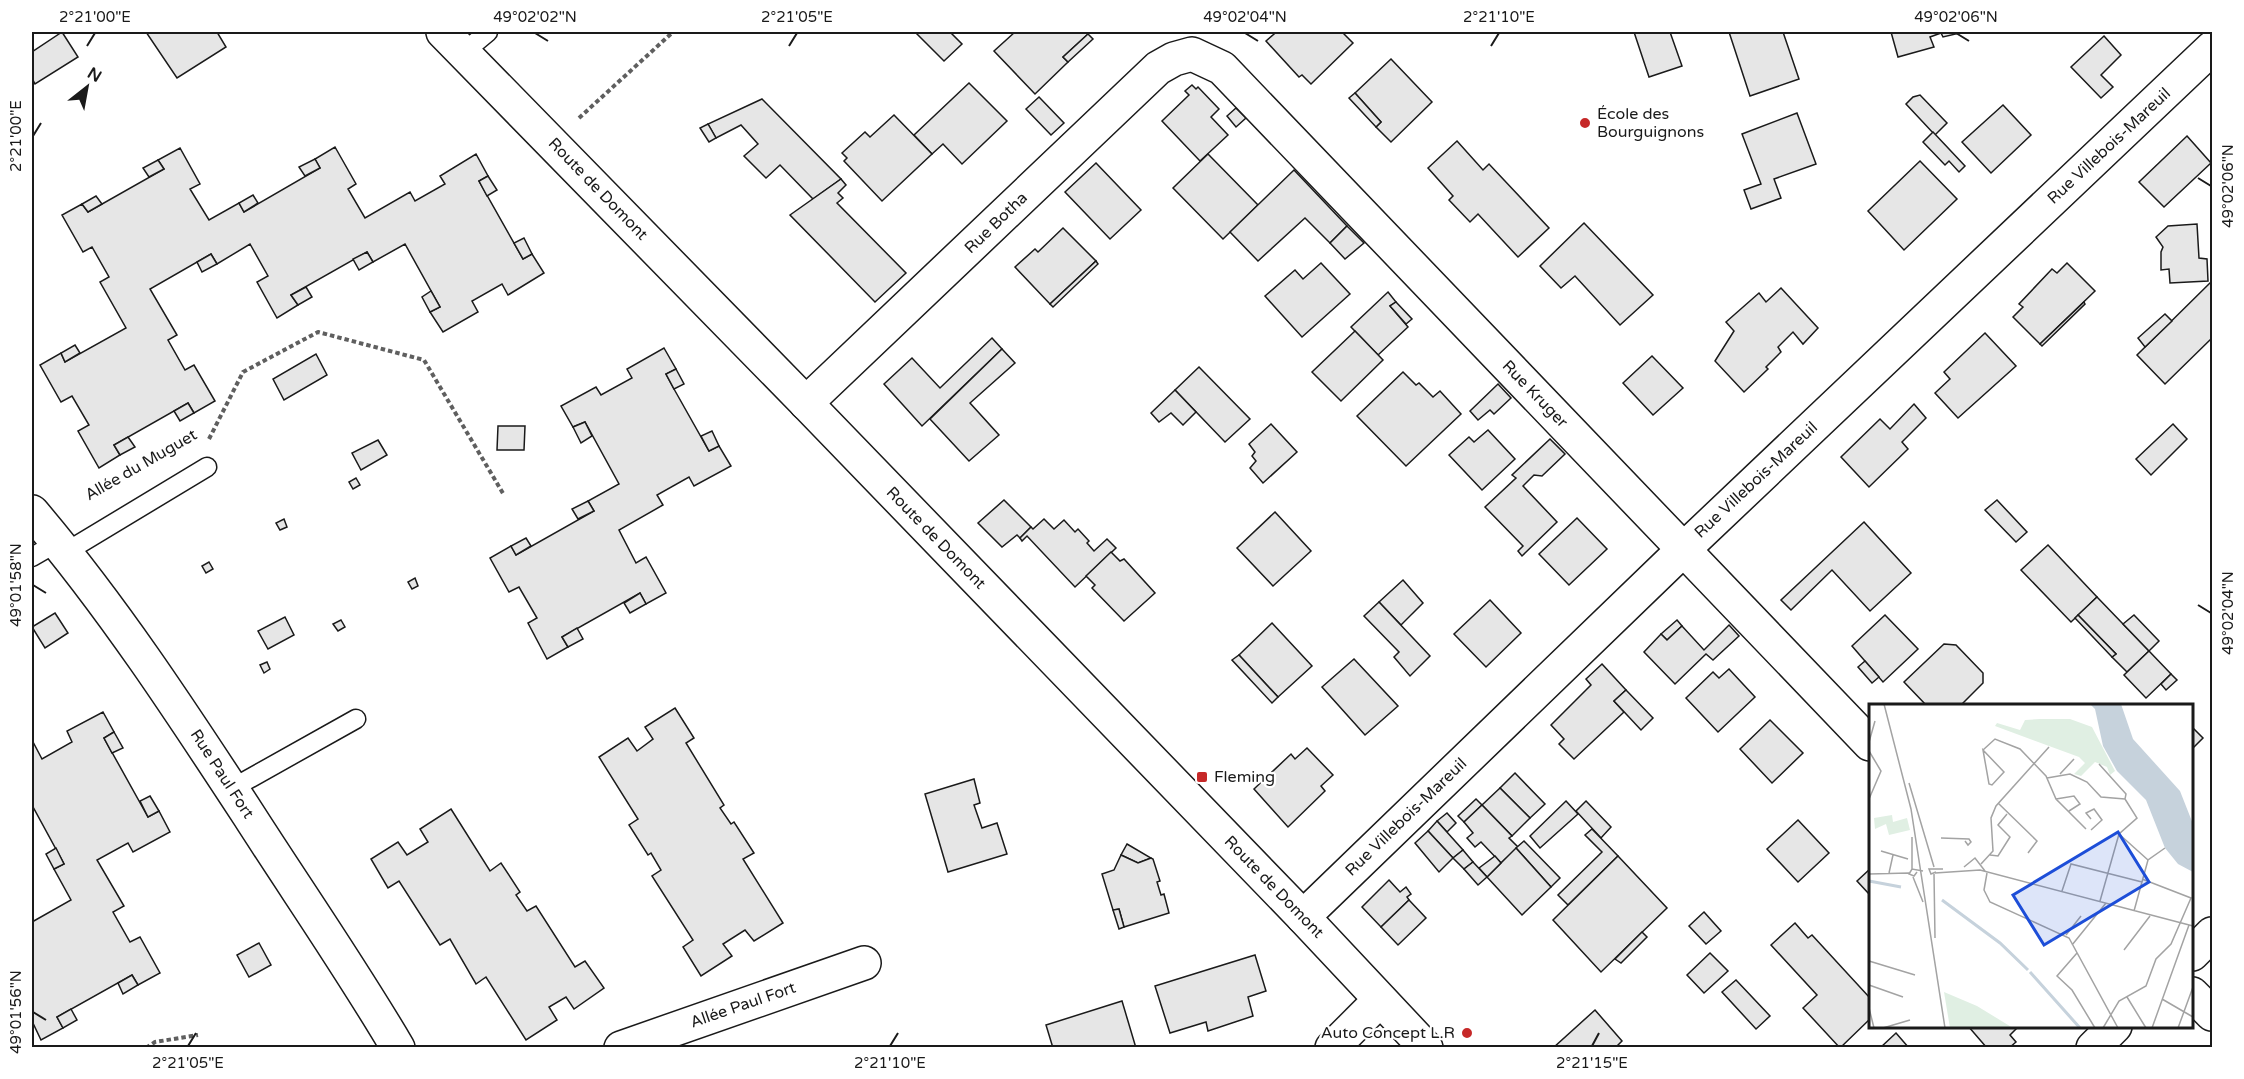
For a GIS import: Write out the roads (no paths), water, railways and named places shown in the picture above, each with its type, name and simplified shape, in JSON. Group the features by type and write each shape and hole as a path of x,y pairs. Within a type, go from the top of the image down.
{"street":[{"name":"Route de Domont","path":"465,38 552,142 1303,916 1426,1047"},
{"name":"Rue Villebois-Mareuil","path":"1303,916 1683,549 2212,48"},
{"name":"Rue Kruger","path":"1192,54 1222,68 1869,743"},
{"name":"Rue Botha","path":"806,403 1158,68 1174,59 1192,54"},
{"name":"Rue Paul Fort","path":"32,512 52,551 150,665 398,1047"},
{"path":"2193,953 2212,934"},
{"name":"Allée Paul Fort","path":"621,1047 864,963"},
{"path":"2193,995 2212,1014"},
{"path":"1332,1047 1380,1000"},
{"path":"2093,1047 2113,1028"}],"lane":[{"path":"52,551 207,467"},
{"path":"231,789 356,718"}],"place":[{"name":"École des Bourguignons","path":"1585,123"},
{"name":"Fleming","path":"1202,777"},
{"name":"Auto Concept L.R","path":"1467,1033"}]}
